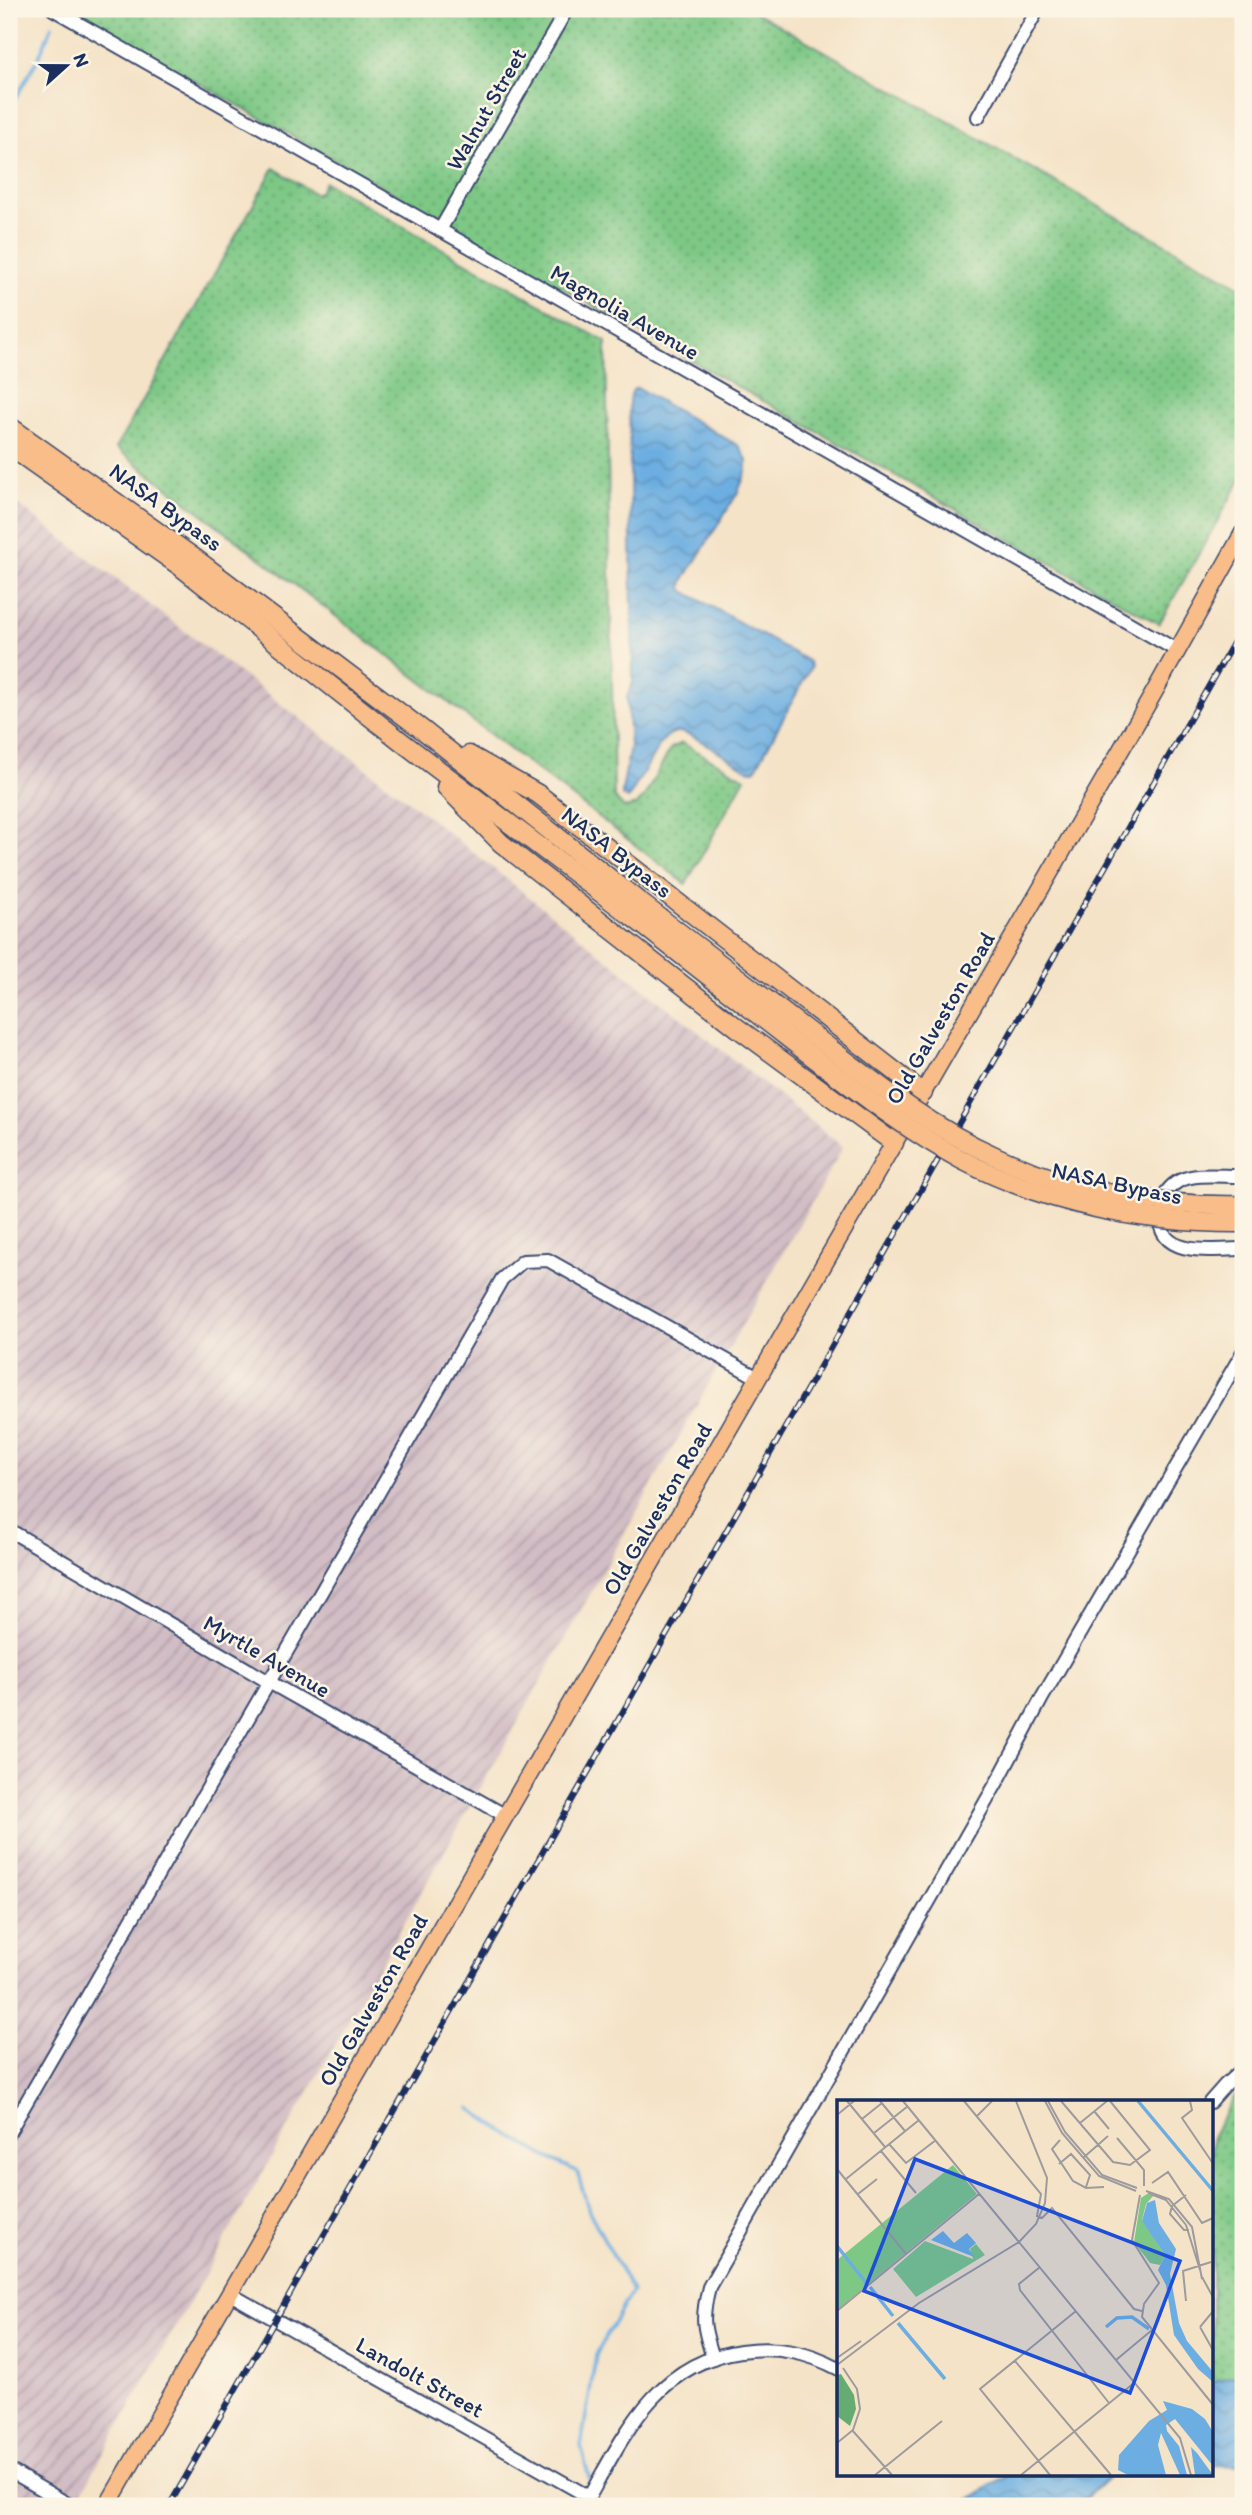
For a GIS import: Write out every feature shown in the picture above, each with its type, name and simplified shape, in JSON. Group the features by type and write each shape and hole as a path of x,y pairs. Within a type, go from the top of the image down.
{"highway":[{"name":"NASA Bypass","path":"9,426 194,557 424,731 878,1107 962,1160 1032,1190 1095,1208 1165,1220 1243,1223"},
{"name":"NASA Bypass","path":"9,446 181,568 402,742 898,1100 948,1132 985,1152 1051,1178 1102,1192 1168,1202 1243,1205"},
{"path":"424,731 538,794 923,1093"},
{"path":"402,742 501,843 740,1029 894,1143"},
{"path":"740,1029 769,1012 774,996 771,974"}],"main road":[{"name":"Old Galveston Road","path":"107,2506 1178,652 1243,534"}],"street":[{"name":"Magnolia Avenue","path":"53,9 1178,652"},
{"name":"Walnut Street","path":"440,230 567,9"},
{"path":"978,117 1038,9"},
{"path":"1243,1177 1197,1177 1180,1180 1163,1199 1160,1224 1167,1239 1183,1248 1243,1249"},
{"path":"9,2132 502,1279 523,1261 548,1260 758,1378"},
{"path":"713,2358 705,2335 702,2313 709,2287 1001,1775 1042,1698 1243,1352"},
{"name":"Myrtle Avenue","path":"9,1530 506,1816"},
{"path":"1212,2100 1243,2069"},
{"name":"Landolt Street","path":"229,2294 587,2501"},
{"path":"587,2501 646,2403 670,2379 694,2365 760,2348 780,2349 819,2358 837,2367"},
{"path":"9,2470 71,2506"}],"shaded area":[{"path":"9,498 406,799 843,1147 74,2506 9,2506"}],"green space":[{"path":"67,9 750,9 1243,288 1243,476 1159,624"},
{"path":"274,168 315,194 325,182 606,342 614,797 624,808 637,805 671,748 682,743 745,778 686,884 116,448"},
{"path":"1243,2086 1243,2373 1214,2381 1214,2133 1238,2090"}],"water":[{"path":"637,388 739,446 747,460 747,470 737,494 683,581 682,588 808,661 811,667 755,770 748,770 693,737 676,732 660,744 628,799 622,796 622,791 630,746 627,697 633,683 629,400 633,390"},
{"path":"1243,2373 1243,2466 1214,2465 1214,2381"},
{"path":"1005,2476 1109,2476 1078,2506 959,2506"}],"waterway":[{"path":"9,109 38,59 52,26"},
{"path":"470,2108 522,2143 577,2171 589,2211 632,2291 596,2355 581,2446 591,2485"},
{"path":"594,2496 596,2506"}],"railway":[{"path":"169,2506 1243,626"}]}
